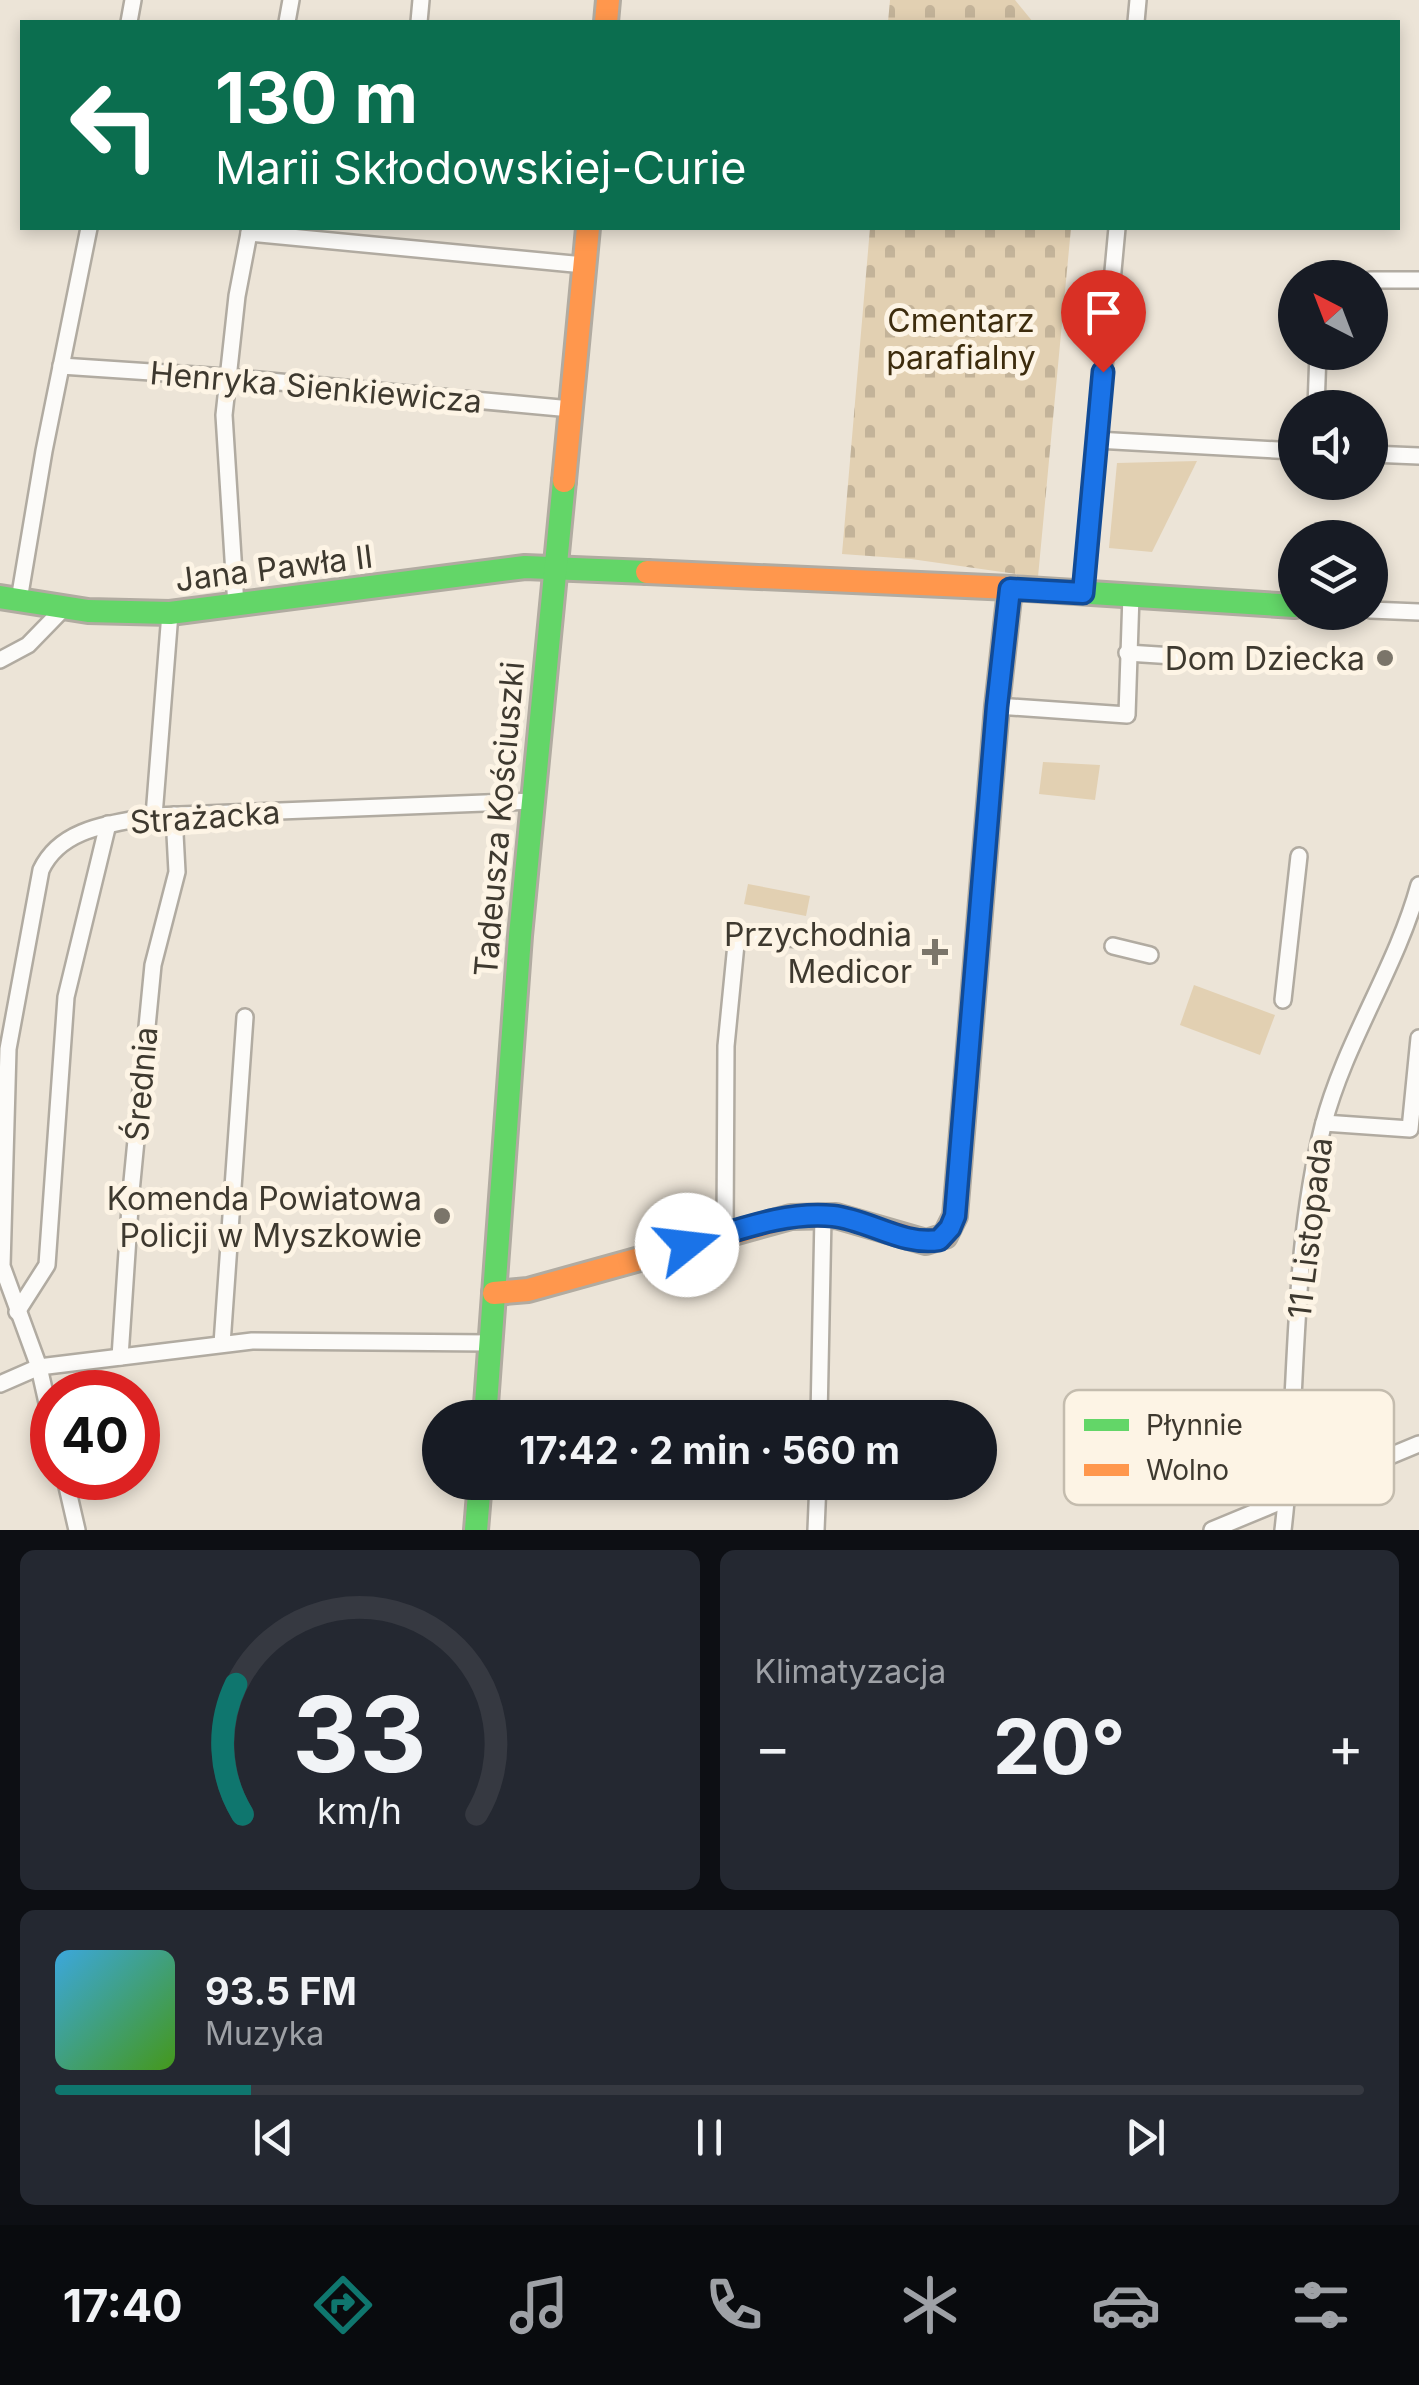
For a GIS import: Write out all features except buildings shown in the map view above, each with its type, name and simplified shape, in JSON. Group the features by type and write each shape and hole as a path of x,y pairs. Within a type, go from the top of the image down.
{"street":[{"path":"10,599 89,230"},
{"path":"236,606 224,415 226,377 249,230 584,265"},
{"name":"Tadeusza Kościuszki","path":"486,1400 506,1108 588,230"},
{"path":"1083,593 1117,230"},
{"path":"1388,280 1419,280"},
{"name":"Henryka Sienkiewicza","path":"61,366 571,408"},
{"path":"1096,440 1278,450"},
{"path":"1388,455 1419,456"},
{"name":"Jana Pawła II","path":"10,599 64,608 170,614 524,568 844,579 1278,605"},
{"path":"494,1293 528,1290 780,1218 850,1219 919,1242 939,1240 950,1228 958,1179 1010,589"},
{"path":"997,706 1127,715 1131,595"},
{"path":"0,660 28,646 64,608"},
{"path":"1388,611 1419,612"},
{"path":"154,816 170,614"},
{"path":"1127,653 1174,656"},
{"name":"Strażacka","path":"39,1370 1,1267 8,1049 41,870 62,842 108,824 154,816 534,801"},
{"name":"Średnia","path":"120,1356 153,965 177,872 174,815"},
{"path":"17,1312 47,1265 66,996 108,824"},
{"path":"1283,1000 1298,856"},
{"name":"11 Listopada","path":"1293,1390 1300,1274 1310,1189 1324,1124 1350,1046 1390,964 1419,885"},
{"path":"725,1234 726,1046 737,934 812,940"},
{"path":"1113,946 1150,955"},
{"path":"222,1344 245,1017"},
{"path":"1324,1124 1410,1129 1419,1038"},
{"path":"819,1400 824,1216"},
{"path":"0,1384 38,1367 252,1341 490,1343"},
{"path":"1394,1454 1419,1444"},
{"path":"70,1500 77,1530"},
{"path":"476,1530 478,1500"},
{"path":"816,1530 817,1500"},
{"path":"1212,1530 1272,1505"},
{"name":"11 Listopada","path":"1283,1530 1285,1505"}],"green space":[{"path":"890,0 1015,0 1031,20 888,20"},
{"name":"Cmentarz parafialny","path":"870,230 1071,230 1038,577 911,559 842,554"},
{"path":"1197,461 1152,552 1109,548 1117,463"},
{"path":"1043,762 1100,765 1095,800 1039,794"},
{"path":"748,884 810,896 806,916 744,904"},
{"path":"1194,985 1275,1015 1260,1055 1180,1025"}],"traffic: fast":[{"path":"486,1400 520,936 564,481"},
{"path":"0,597 88,611 170,613 525,567 647,572"},
{"path":"1011,588 1278,605"},
{"path":"966,1084 1010,589"},
{"path":"476,1530 478,1500"}],"traffic: slow":[{"path":"606,20 608,0"},
{"path":"564,481 588,230"},
{"path":"647,572 1011,588"},
{"path":"494,1293 528,1290 791,1217 836,1216 926,1242 945,1236 955,1216 966,1084"}],"place":[{"name":"Dom Dziecka","path":"1385,658"},
{"name":"Przychodnia Medicor","path":"935,952"},
{"name":"Komenda Powiatowa Policji w Myszkowie","path":"442,1216"}],"route":[{"path":"687,1245 780,1218 804,1216 850,1219 919,1242 939,1240 950,1228 955,1216 1010,589 1083,593 1103,372"}]}
